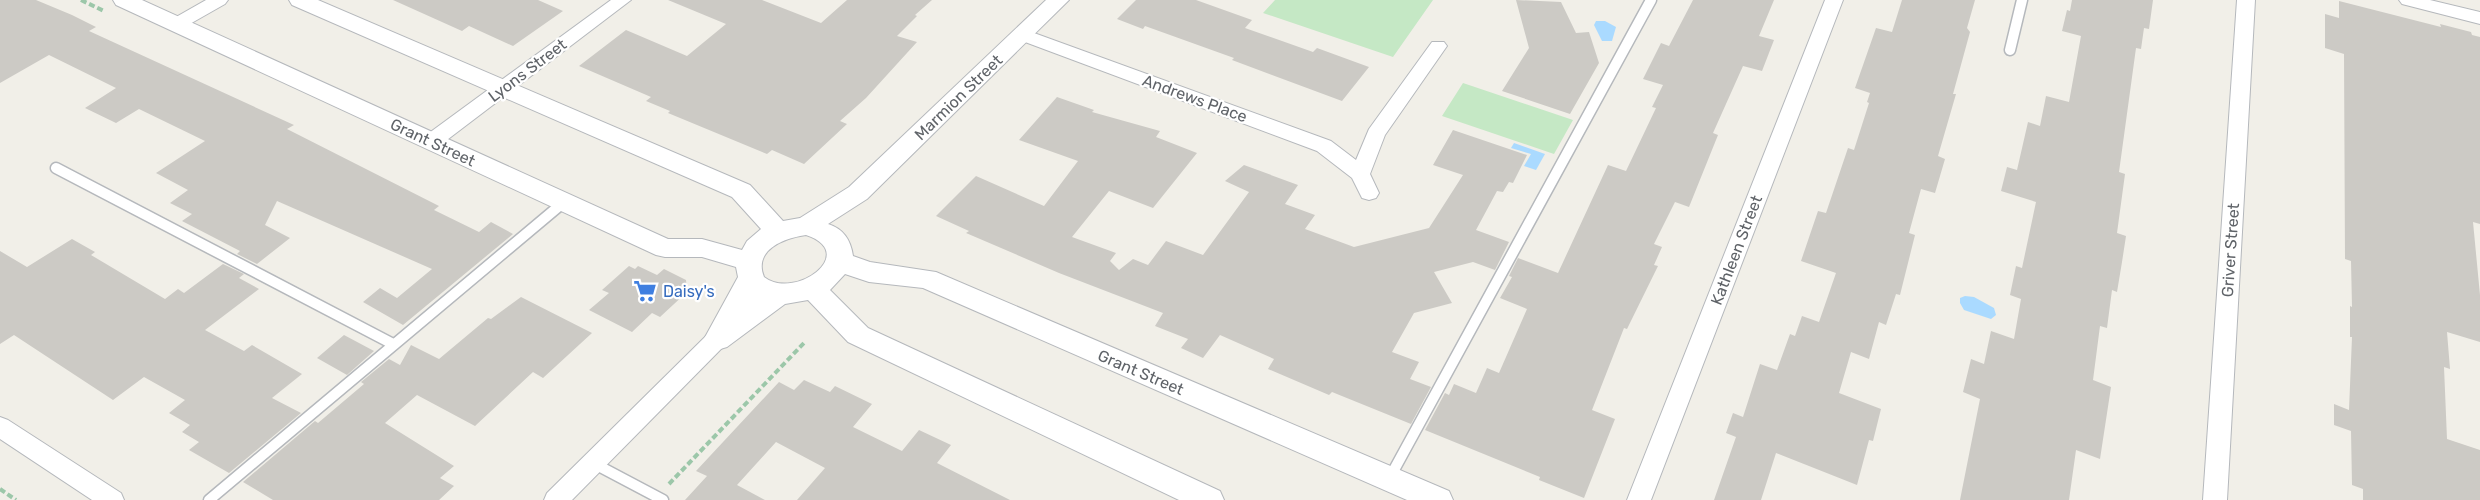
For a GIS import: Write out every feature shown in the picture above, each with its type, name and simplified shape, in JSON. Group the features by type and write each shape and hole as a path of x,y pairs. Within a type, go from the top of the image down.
{"street":[{"name":"Grant Street","path":"124,0 665,248 702,248 749,270"},
{"path":"176,25 219,0"},
{"path":"300,0 741,191 778,232"},
{"name":"Lyons Street","path":"432,141 622,0"},
{"name":"Marmion Street","path":"806,226 858,193 1058,0"},
{"name":"Kathleen Street","path":"1639,500 1834,0"},
{"name":"Griver Street","path":"2215,500 2246,0"},
{"path":"2408,0 2480,18"},
{"name":"Andrews Place","path":"1023,35 1324,146 1360,174 1370,193"},
{"path":"1360,174 1376,134 1438,45"},
{"name":"Marmion Street","path":"839,251 858,193"},
{"path":"717,339 749,270 753,250 764,240 778,232 806,226 830,233 839,251 835,272 813,289 789,295 778,295 756,286 749,270"},
{"name":"Grant Street","path":"839,251 869,272 927,279 1438,500"},
{"path":"813,289 858,335 1209,500"},
{"path":"556,500 717,339 778,295"},
{"path":"0,427 112,500"}],"lane":[{"path":"1389,479 1651,0"},
{"path":"2010,50 2022,0"},
{"path":"56,168 393,344"},
{"path":"209,500 564,202"},
{"path":"593,463 660,499"}],"path":[{"path":"660,499 804,343"},
{"path":"0,489 16,500"}],"green space":[{"path":"1275,0 1433,0 1393,57 1263,13"},
{"path":"1463,83 1573,120 1554,154 1442,116"}],"water":[{"path":"1596,21 1605,21 1616,27 1612,41 1602,41 1594,25"},
{"path":"1514,143 1545,154 1536,170 1524,166 1531,154 1511,148"},
{"path":"1974,297 1994,308 1996,315 1991,319 1964,310 1960,298"}],"building":[{"path":"0,0 36,0 72,15 96,27 89,31 294,125 287,129 439,206 434,210 479,232 491,222 513,234 403,325 363,302 380,288 397,298 432,269 277,201 265,225 290,238 257,264 237,254 240,251 182,221 192,214 170,203 188,190 156,173 205,141 139,109 116,123 85,108 116,88 49,55 0,83"},
{"path":"393,0 538,0 563,11 513,46 469,26 462,31"},
{"path":"668,0 762,0 821,23 847,0 932,0 897,36 917,42 866,98 840,121 847,124 804,164 772,150 767,154 668,113 670,111 646,101 651,97 579,66 626,30 687,56 726,24"},
{"path":"1136,0 1196,0 1252,20 1245,28 1313,52 1317,48 1369,67 1342,101 1232,60 1234,58 1145,26 1143,29 1117,19"},
{"path":"1516,0 1561,2 1576,33 1589,32 1599,63 1570,114 1502,91 1529,48"},
{"path":"1693,0 1774,0 1759,36 1774,40 1762,71 1743,66 1713,133 1718,135 1689,207 1675,202 1654,244 1662,247 1654,265 1658,266 1627,329 1624,328 1592,410 1615,419 1584,498 1539,480 1540,477 1425,430 1445,393 1449,395 1454,384 1476,393 1487,368 1499,373 1527,309 1500,298 1512,277 1509,276 1518,258 1558,273 1608,165 1626,171 1656,108 1652,107 1663,85 1643,79 1661,43 1669,46"},
{"path":"1902,0 1975,0 1967,28 1970,32 1953,94 1956,94 1938,156 1945,159 1935,193 1921,189 1909,233 1915,235 1900,295 1896,294 1886,325 1879,322 1869,359 1851,352 1839,393 1881,409 1873,441 1869,440 1857,485 1776,453 1761,500 1714,500 1736,437 1726,433 1733,413 1743,417 1760,364 1777,370 1790,334 1795,336 1802,316 1819,322 1836,273 1801,261 1818,211 1826,213 1848,148 1854,150 1870,93 1855,88 1876,28 1892,32"},
{"path":"2072,0 2153,0 2149,29 2144,28 2141,49 2136,48 2119,172 2125,174 2117,233 2126,236 2122,262 2117,292 2112,290 2107,328 2100,326 2093,380 2111,387 2100,459 2076,450 2069,500 1960,500 1980,399 1963,392 1971,359 1984,364 1991,331 2014,339 2021,299 2010,295 2016,266 2022,268 2036,202 2001,191 2007,167 2017,170 2028,122 2040,126 2046,96 2069,102 2081,36 2062,31"},
{"path":"2339,1 2441,27 2440,24 2471,32 2472,35 2480,37 2480,224 2473,222 2480,295 2480,342 2447,332 2450,369 2444,367 2447,439 2480,450 2480,500 2363,500 2363,489 2352,485 2351,431 2334,425 2334,404 2349,410 2352,337 2350,337 2351,261 2345,259 2344,54 2325,48 2325,14 2339,18"},
{"path":"1057,97 1094,110 1092,112 1160,131 1156,137 1197,153 1153,208 1109,191 1072,237 1116,253 1110,261 1119,270 1133,259 1148,265 1166,241 1203,255 1249,192 1225,181 1244,165 1298,185 1285,204 1315,215 1305,229 1354,247 1429,228 1463,175 1433,165 1453,130 1527,155 1513,183 1509,182 1503,192 1497,191 1476,230 1509,242 1495,270 1473,262 1434,272 1452,303 1414,313 1392,352 1419,362 1410,379 1431,387 1411,424 1332,392 1329,395 1268,369 1274,359 1220,335 1203,358 1181,348 1188,339 1155,326 1163,313 1059,273 966,233 969,231 936,216 976,176 1044,206 1078,161 1019,140"},
{"path":"72,239 95,252 91,255 165,299 178,289 184,293 223,264 244,274 239,278 259,289 205,330 244,351 252,345 302,374 272,398 301,413 229,473 189,450 199,442 182,432 190,425 169,413 185,400 144,377 113,400 14,335 0,344 0,251 27,267"},
{"name":"Daisy's","path":"629,266 635,269 638,266 657,275 664,269 686,280 687,292 660,317 652,313 632,332 589,310 609,293 602,290"},
{"path":"521,297 592,333 543,378 533,372 475,426 417,395 385,423 454,466 440,478 454,486 439,500 273,500 243,482 315,421 318,423 364,384 361,382 389,359 400,365 411,345 439,359 488,318 491,319"},
{"path":"344,335 374,351 347,375 317,358"},
{"path":"804,380 830,392 835,386 872,404 853,427 902,451 919,430 951,445 937,463 1010,500 797,500 825,468 776,442 737,485 765,500 685,500 707,476 696,471 779,382 794,390"}],"place":[{"name":"Daisy's","path":"645,291"}]}
